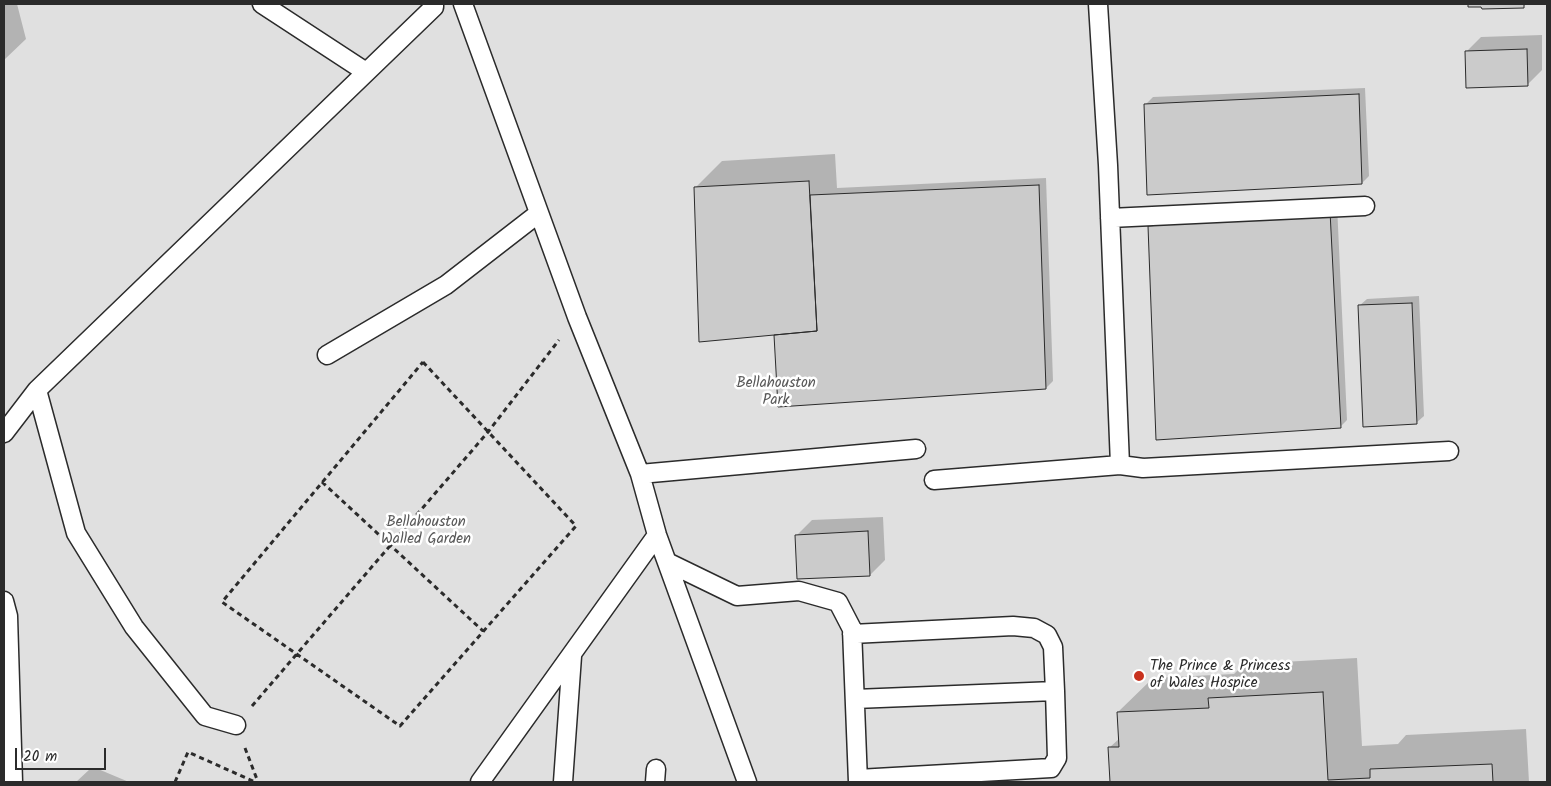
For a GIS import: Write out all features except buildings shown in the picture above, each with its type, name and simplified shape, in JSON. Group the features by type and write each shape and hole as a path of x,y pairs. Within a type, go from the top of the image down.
{"lane":[{"path":"262,4 366,72"},
{"path":"4,433 37,390 434,7 434,4"},
{"path":"463,4 577,317 640,474 657,535 747,782"},
{"path":"1098,4 1110,218 1120,465"},
{"path":"1110,218 1365,206"},
{"path":"327,355 446,285 539,213"},
{"path":"37,390 76,533 134,627 205,716 236,725"},
{"path":"640,474 916,449"},
{"path":"934,480 1120,465 1143,468 1449,451"},
{"path":"480,782 657,535"},
{"path":"667,562 737,596 799,591 838,602 852,634 858,781 1051,768 1057,758 1055,691 1053,647 1047,635 1034,628 1013,626 852,634"},
{"path":"4,601 8,616 13,782"},
{"path":"563,782 572,654"},
{"path":"855,699 1055,691"}],"path":[{"path":"257,782 236,725 488,432 577,317"},
{"path":"423,362 488,432 576,526 400,726 222,602 423,362"},
{"path":"322,482 483,632"},
{"path":"175,782 188,752 257,782"}],"green space":[{"name":"Bellahouston Park","path":"4,4 1547,4 1547,782 4,782"}],"place":[{"name":"The Prince & Princess of Wales Hospice","path":"1139,676"}],"park label":[{"name":"Bellahouston Walled Garden","path":"426,532"}]}
